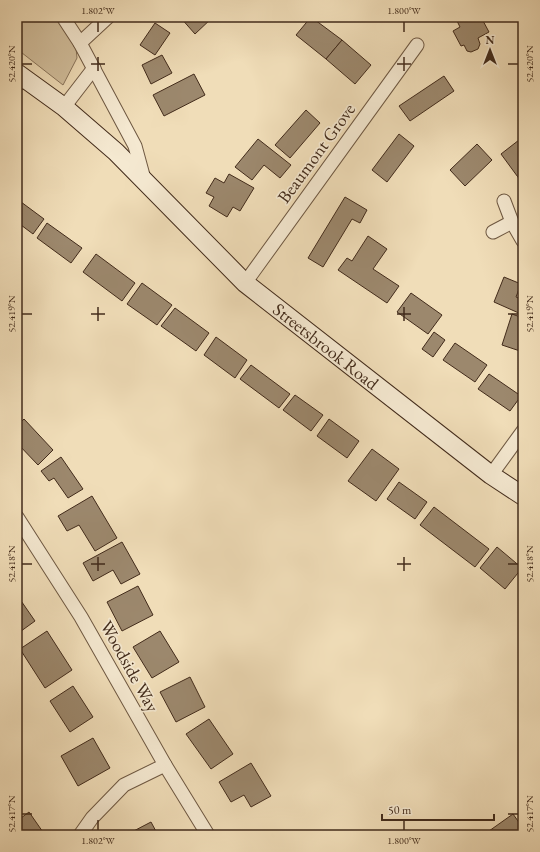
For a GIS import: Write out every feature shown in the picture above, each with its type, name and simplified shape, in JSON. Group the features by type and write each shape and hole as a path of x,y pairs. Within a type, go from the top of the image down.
{"main road":[{"name":"Streetsbrook Road","path":"20,81 64,107 116,152 245,283 491,475 523,496"}],"street":[{"name":"Streetsbrook Road","path":"63,17 94,68 135,146 144,179"},
{"path":"80,43 108,17"},
{"name":"Beaumont Grove","path":"245,283 417,45"},
{"path":"64,107 94,68"},
{"path":"504,201 512,222 523,241"},
{"path":"493,232 512,222"},
{"path":"491,475 523,431"},
{"name":"Woodside Way","path":"17,517 82,617 165,765 208,835"},
{"path":"80,835 92,818 124,785 165,765"}],"shaded area":[{"path":"17,17 55,17 76,48 77,58 63,85 17,49"}],"building":[{"path":"180,17 213,17 195,34"},
{"path":"311,17 342,40 326,59 296,35"},
{"path":"455,17 487,17 482,19 489,32 478,38 480,44 478,49 471,52 467,51 464,45 461,46 453,31 460,27"},
{"path":"155,23 170,33 155,55 140,45"},
{"path":"342,40 371,65 355,84 326,59"},
{"path":"162,55 172,73 151,84 142,65"},
{"path":"194,74 205,95 164,116 153,95"},
{"path":"444,76 454,91 410,121 399,106"},
{"path":"306,110 320,123 290,158 275,145"},
{"path":"399,134 414,146 387,182 372,170"},
{"path":"258,139 291,165 280,178 264,165 252,180 235,167"},
{"path":"519,140 523,145 523,184 501,154"},
{"path":"477,144 492,160 465,186 450,170"},
{"path":"229,174 254,188 240,211 233,207 227,217 209,206 214,197 206,193 215,178 224,183"},
{"path":"345,197 367,210 360,223 352,219 323,267 308,258"},
{"path":"17,199 44,219 33,234 17,222"},
{"path":"47,223 82,248 71,263 37,238"},
{"path":"368,236 387,249 373,269 399,286 387,303 338,270 347,258 352,261"},
{"path":"96,254 135,283 122,301 83,272"},
{"path":"504,277 521,284 516,297 523,300 521,314 494,302"},
{"path":"142,283 172,305 157,325 127,304"},
{"path":"411,293 442,315 428,334 397,312"},
{"path":"175,308 209,333 196,351 161,326"},
{"path":"512,314 523,318 523,352 502,345"},
{"path":"434,332 445,340 433,357 422,349"},
{"path":"216,337 247,360 235,378 204,355"},
{"path":"455,343 487,365 475,382 443,360"},
{"path":"251,365 290,394 279,408 240,379"},
{"path":"489,374 521,396 510,411 478,389"},
{"path":"295,395 323,415 311,431 283,410"},
{"path":"24,419 53,450 38,465 17,443 17,426"},
{"path":"329,419 359,441 347,458 317,436"},
{"path":"372,449 399,469 376,501 348,481"},
{"path":"61,457 83,489 68,498 54,478 49,481 41,471"},
{"path":"399,482 427,502 415,519 387,499"},
{"path":"92,496 117,538 95,551 79,525 67,531 58,516"},
{"path":"434,507 489,549 475,567 420,525"},
{"path":"122,542 140,574 121,584 113,570 93,581 83,563"},
{"path":"497,547 522,568 505,589 480,568"},
{"path":"138,586 153,615 122,631 107,602"},
{"path":"17,595 35,621 17,634"},
{"path":"47,631 72,670 45,688 20,649"},
{"path":"160,631 179,662 152,678 133,647"},
{"path":"190,677 205,707 176,722 160,692"},
{"path":"73,686 93,717 70,732 50,701"},
{"path":"209,719 233,754 211,769 186,734"},
{"path":"93,738 110,768 78,786 61,756"},
{"path":"251,763 271,796 251,807 244,795 231,802 219,782"},
{"path":"29,812 45,835 24,835 17,825 17,821"},
{"path":"513,814 523,828 523,835 491,835 489,831"},
{"path":"151,822 158,835 126,835"}]}
